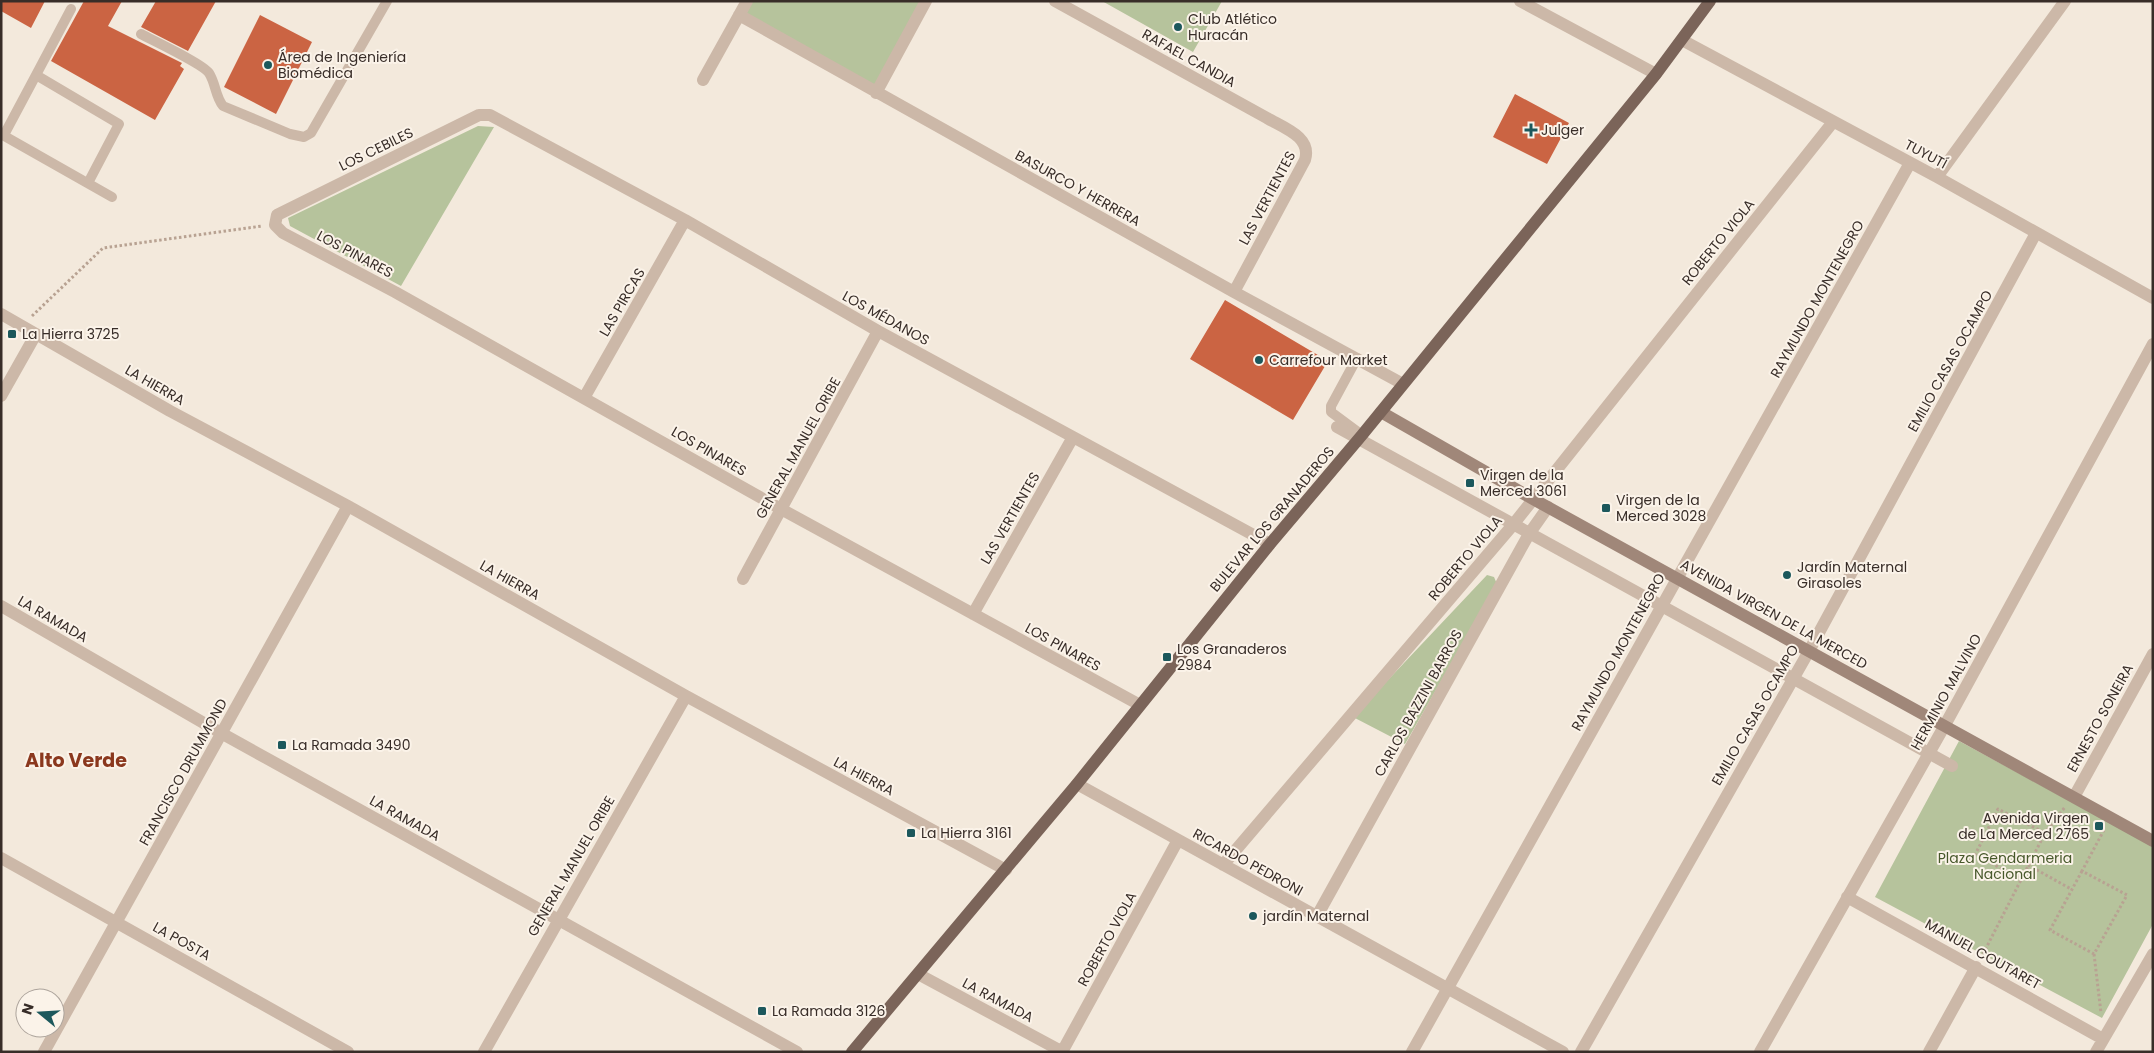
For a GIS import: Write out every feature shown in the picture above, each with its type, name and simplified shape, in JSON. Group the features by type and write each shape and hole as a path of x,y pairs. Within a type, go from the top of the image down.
{"main road":[{"name":"BULEVAR LOS GRANADEROS","path":"852,1052 1006,870 1270,544 1361,437 1656,74 1710,1"},
{"name":"AVENIDA VIRGEN DE LA MERCED","path":"1381,412 1532,499 2153,841"}],"street":[{"path":"703,80 747,1"},
{"path":"876,93 926,1"},
{"name":"RAFAEL CANDIA","path":"1056,1 1267,118 1297,136 1306,144"},
{"path":"1520,1 1656,74"},
{"path":"1937,177 2065,1"},
{"name":"BASURCO Y HERRERA","path":"739,15 1234,292 1403,384"},
{"name":"TUYUTÍ","path":"1682,40 1937,177 2153,298"},
{"name":"LOS CEBILES","path":"276,220 479,115 490,115"},
{"name":"LOS MÉDANOS","path":"490,115 685,220 878,331 1270,544"},
{"name":"ROBERTO VIOLA","path":"1223,865 1512,526 1833,122"},
{"name":"LAS VERTIENTES","path":"1234,292 1305,160 1308,150 1306,144"},
{"name":"RAYMUNDO MONTENEGRO","path":"1412,1052 1910,163"},
{"name":"LOS PINARES","path":"276,220 283,233 395,292 781,509 1140,706"},
{"name":"LAS PIRCAS","path":"584,398 685,220"},
{"name":"EMILIO CASAS OCAMPO","path":"1581,1052 1809,651 2036,233"},
{"name":"LA HIERRA","path":"1,314 170,412 348,506 686,696 1006,870"},
{"name":"GENERAL MANUEL ORIBE","path":"743,579 878,331"},
{"path":"3,391 36,334"},
{"name":"HERMINIO MALVINO","path":"1760,1052 1945,725 2153,344"},
{"path":"1337,427 1361,437 1512,526 1952,766"},
{"name":"LAS VERTIENTES","path":"972,614 1073,437"},
{"name":"FRANCISCO DRUMMOND","path":"44,1052 348,506"},
{"name":"CARLOS BAZZINI BARROS","path":"1317,916 1529,534 1548,507"},
{"name":"LA RAMADA","path":"1,606 221,733 797,1052"},
{"name":"ERNESTO SONEIRA","path":"2074,797 2153,654"},
{"name":"GENERAL MANUEL ORIBE","path":"484,1052 686,696"},
{"name":"RICARDO PEDRONI","path":"1077,784 1563,1052"},
{"name":"ROBERTO VIOLA","path":"1062,1052 1178,840"},
{"name":"LA POSTA","path":"1,858 348,1052"},
{"name":"MANUEL COUTARET","path":"1848,896 2103,1039"},
{"path":"2096,1052 2153,954"},
{"path":"1929,1052 1976,967"},
{"name":"LA RAMADA","path":"918,974 1062,1052"}],"lane":[{"path":"141,34 206,69 218,99 223,106 290,134 304,136 311,133 387,1"},
{"path":"71,10 2,135 112,197"},
{"path":"36,75 119,124 88,183"},
{"path":"1357,358 1331,406 1331,412 1361,437"}],"path":[{"path":"18,323 40,311 103,248 276,220"},
{"path":"1976,967 2020,878 2046,833 2074,797"},
{"path":"2020,878 1975,855 1998,809 2046,833"},
{"path":"2094,954 2050,930 2111,819"},
{"path":"2028,865 2071,889"},
{"path":"2082,871 2127,895 2094,954 2103,1039"}],"green space":[{"path":"748,1 926,1 876,93 739,17"},
{"name":"Club Atlético Huracán","path":"1102,1 1222,1 1193,52"},
{"path":"478,126 494,127 401,286 290,226 288,218"},
{"path":"1487,575 1494,577 1497,584 1405,744 1353,717"},
{"name":"Plaza Gendarmeria Nacional","path":"1959,741 2153,846 2153,924 2102,1018 1875,897"}],"building":[{"path":"1,1 45,1 31,28 1,11"},
{"path":"84,1 122,1 108,26 182,63 180,66 184,69 155,120 51,61"},
{"path":"156,1 216,1 188,51 141,27"},
{"name":"Área de Ingeniería Biomédica","path":"260,15 312,42 276,114 224,87"},
{"name":"Julger","path":"1515,94 1569,123 1547,164 1493,137"},
{"name":"Carrefour Market","path":"1225,300 1328,361 1293,420 1190,359"}],"place":[{"name":"Club Atlético Huracán","path":"1178,27"},
{"name":"Área de Ingeniería Biomédica","path":"268,65"},
{"name":"Julger","path":"1531,130"},
{"name":"La Hierra 3725","path":"12,334"},
{"name":"Carrefour Market","path":"1259,360"},
{"name":"Virgen de la Merced 3061","path":"1470,483"},
{"name":"Virgen de la Merced 3028","path":"1606,508"},
{"name":"Jardín Maternal Girasoles","path":"1787,575"},
{"name":"Los Granaderos 2984","path":"1167,657"},
{"name":"La Ramada 3490","path":"282,745"},
{"name":"Avenida Virgen de La Merced 2765","path":"2099,826"},
{"name":"La Hierra 3161","path":"911,833"},
{"name":"jardín Maternal","path":"1253,916"},
{"name":"La Ramada 3126","path":"762,1011"}],"district":[{"name":"Alto Verde","path":"76,760"}]}
